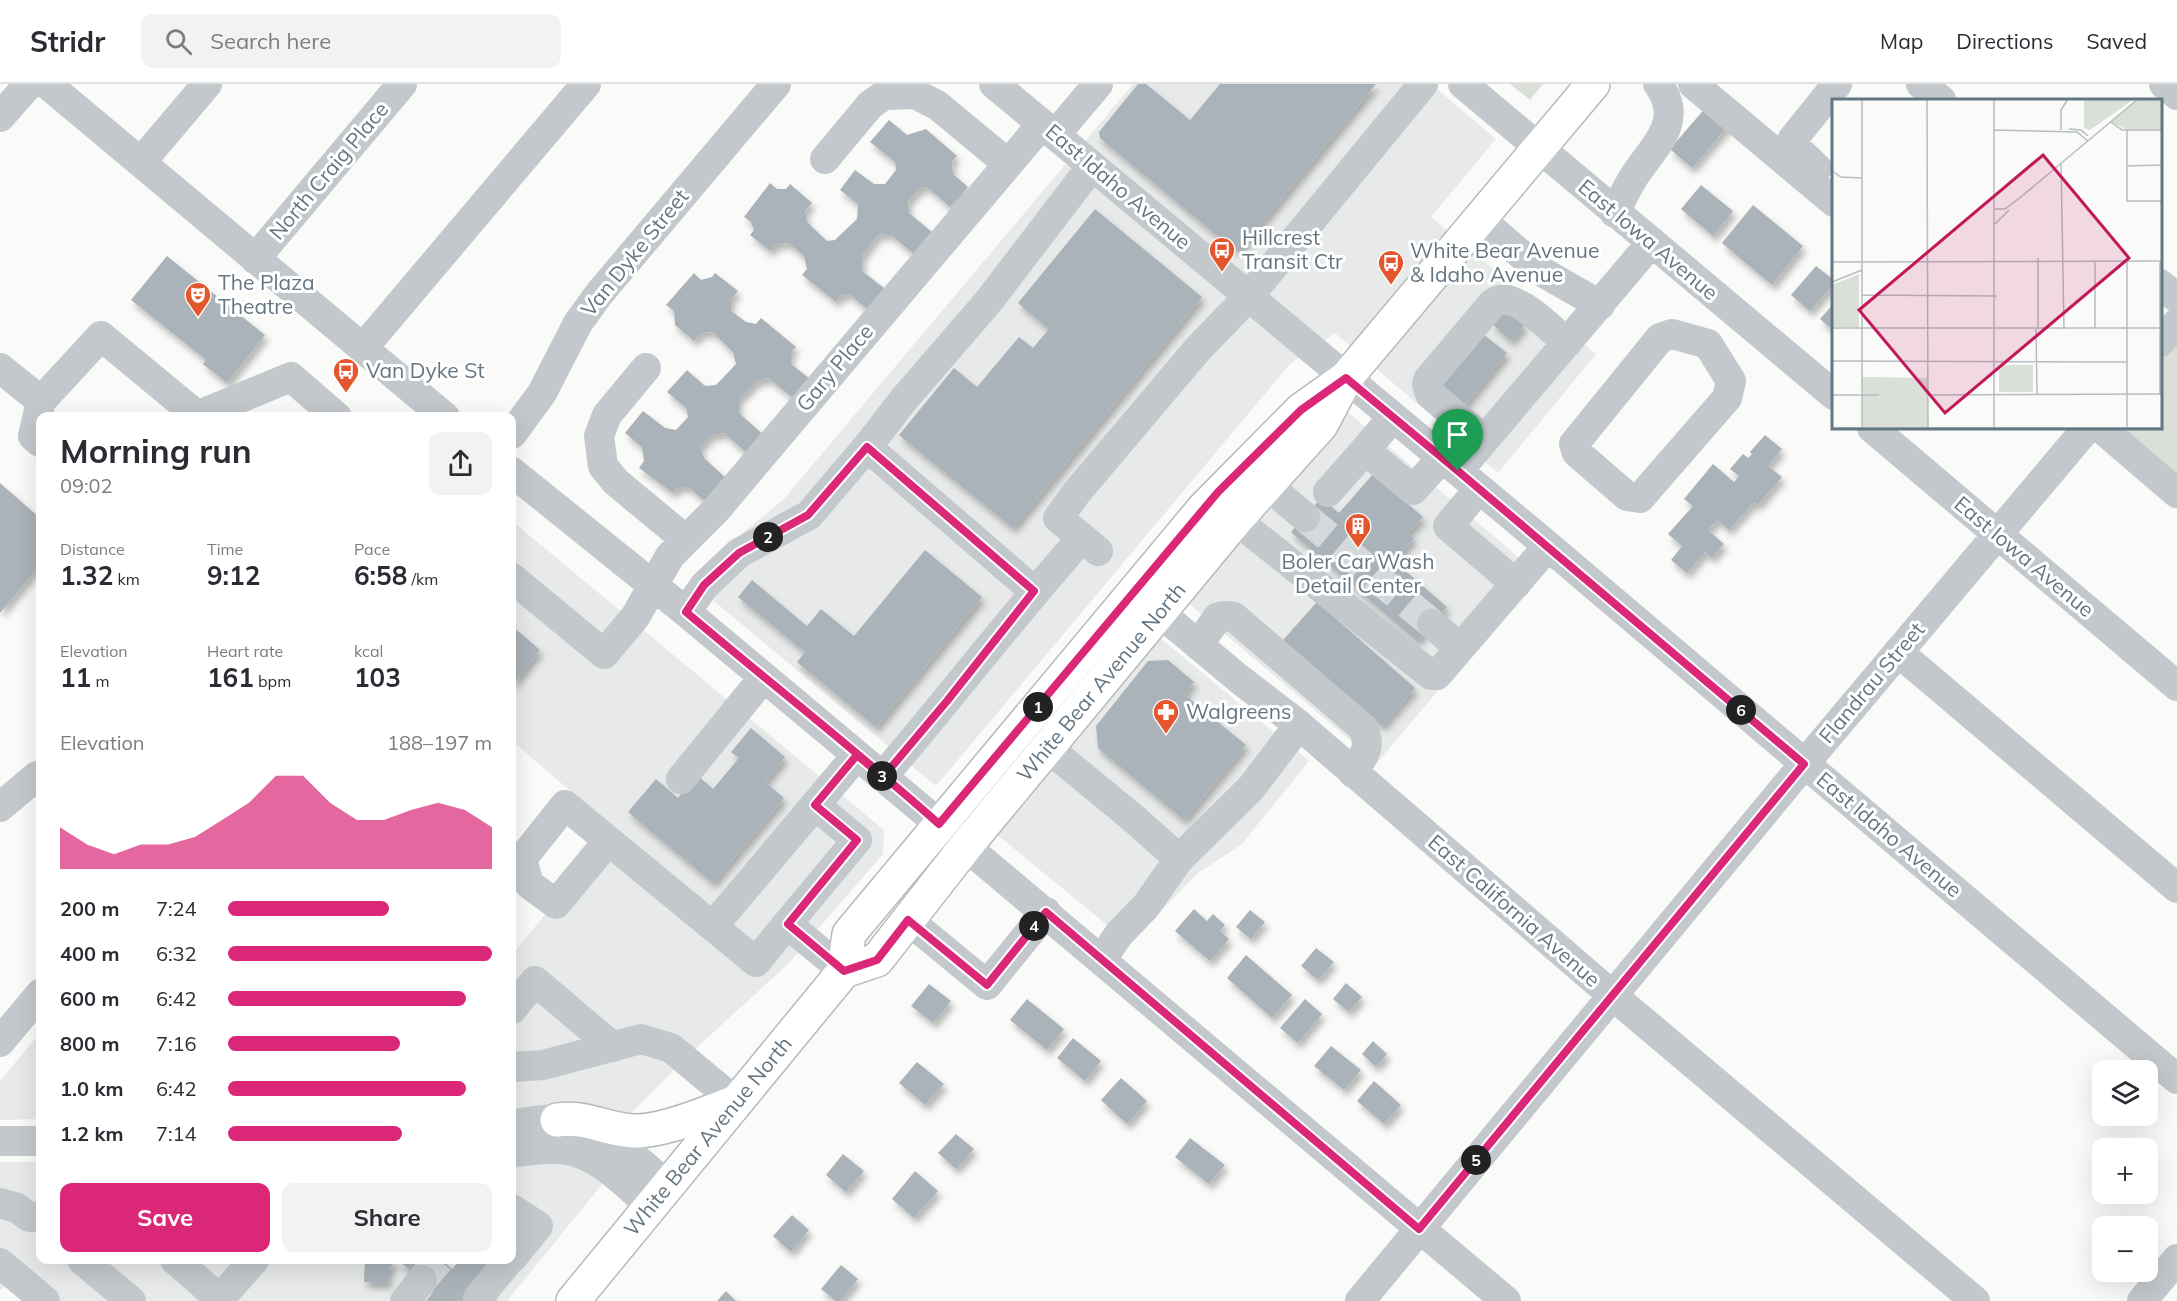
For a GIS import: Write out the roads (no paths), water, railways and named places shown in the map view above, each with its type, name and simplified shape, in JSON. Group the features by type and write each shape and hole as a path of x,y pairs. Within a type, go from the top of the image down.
{"main road":[{"name":"White Bear Avenue North","path":"844,971 877,960 966,846 1236,520 1321,425 1346,378 1593,84"},
{"name":"White Bear Avenue North","path":"573,1301 844,971 849,934 939,824 1204,508 1301,410 1346,378"},
{"path":"557,1120 580,1118 615,1129 645,1131 736,1102"}],"street":[{"path":"0,117 29,84"},
{"path":"47,84 440,412"},
{"path":"141,162 207,84"},
{"name":"North Craig Place","path":"255,259 402,84"},
{"path":"363,348 586,84"},
{"name":"Van Dyke Street","path":"516,429 542,393 578,323 599,294 776,84"},
{"name":"East Idaho Avenue","path":"994,84 1548,546 2177,1079"},
{"name":"Gary Place","path":"516,581 604,654 635,617 669,556 715,511 1007,164 1049,130 1098,84"},
{"path":"883,777 1034,591 1090,545 1058,518 1077,492 1197,350 1249,296 1423,84"},
{"name":"East Iowa Avenue","path":"1463,84 1832,394"},
{"path":"1615,213 1633,177 1664,135 1669,121 1667,100 1658,84"},
{"path":"1693,84 1832,201"},
{"path":"1921,84 1940,99"},
{"path":"2164,84 2177,95"},
{"path":"1832,181 1792,144 1792,140 1833,93"},
{"path":"825,159 870,105 884,95 915,94 937,105 1007,164"},
{"path":"686,612 704,585 739,553 808,515 988,302 1092,166"},
{"path":"1480,219 1539,270 1600,305"},
{"path":"1516,584 1448,526 1460,473 1484,440 1652,242"},
{"path":"2162,286 2177,298"},
{"path":"1484,440 1430,394 1427,385 1428,380 1492,304 1500,300 1515,302 1567,344"},
{"path":"1708,344 1735,311"},
{"path":"2162,340 2177,323"},
{"path":"1672,334 1708,344 1731,381 1726,398 1640,498 1627,496 1577,453 1574,444 1660,338 1672,334"},
{"path":"38,412 41,401 101,336 194,412"},
{"path":"0,368 41,401"},
{"path":"646,368 607,415 599,436 603,466 616,482 686,540"},
{"path":"206,412 291,377 331,412"},
{"path":"1328,492 1394,417"},
{"path":"36,422 33,435 36,438"},
{"name":"East Iowa Avenue","path":"1873,429 2177,686"},
{"name":"Flandrau Street","path":"1360,1301 1804,764 2086,429"},
{"path":"2102,429 2177,493"},
{"path":"867,447 1034,591"},
{"path":"1365,450 1413,490 1460,473"},
{"path":"516,475 686,612 1046,912 1506,1301"},
{"path":"1266,485 1305,517"},
{"path":"1236,520 1431,675 1437,675 1548,546"},
{"name":"East California Avenue","path":"1135,592 1238,678 1299,725 1612,995 1976,1301"},
{"path":"1198,645 1218,617 1226,615 1234,617 1363,728 1368,740 1368,748 1353,773"},
{"path":"1432,624 1460,648"},
{"path":"1238,678 1265,644"},
{"path":"1898,652 2177,888"},
{"path":"681,779 764,677"},
{"path":"1102,959 1119,934 1146,906 1179,860 1251,788 1299,725"},
{"path":"1048,748 1133,818 1179,860"},
{"path":"713,927 857,755"},
{"path":"0,807 36,777"},
{"path":"608,841 756,962 857,840 815,805"},
{"path":"908,920 987,985 1046,912"},
{"path":"788,924 844,971"},
{"path":"516,1004 535,981 613,1047"},
{"path":"0,1042 36,999"},
{"path":"516,1067 543,1065 640,1039 671,1048 736,1102"},
{"path":"516,1124 557,1120 580,1123 596,1129 660,1196"},
{"path":"0,1141 36,1141"},
{"path":"516,1152 560,1149 583,1154 660,1196"},
{"path":"0,1203 17,1208 36,1219"},
{"path":"516,1212 538,1226 516,1252"},
{"path":"2142,1301 2177,1259"},
{"path":"0,1263 45,1301"},
{"path":"87,1264 131,1301"},
{"path":"179,1264 219,1300 250,1264"},
{"path":"478,1300 506,1264"}],"tunnel":[{"path":"1305,517 1432,624"},
{"path":"422,1280 436,1264"}],"place":[{"name":"Hillcrest Transit Ctr","path":"1222,273"},
{"name":"White Bear Avenue & Idaho Avenue","path":"1391,286"},
{"name":"The Plaza Theatre","path":"198,318"},
{"name":"Van Dyke St","path":"346,394"},
{"name":"Boler Car Wash Detail Center","path":"1358,549"},
{"name":"Walgreens","path":"1166,735"}]}
